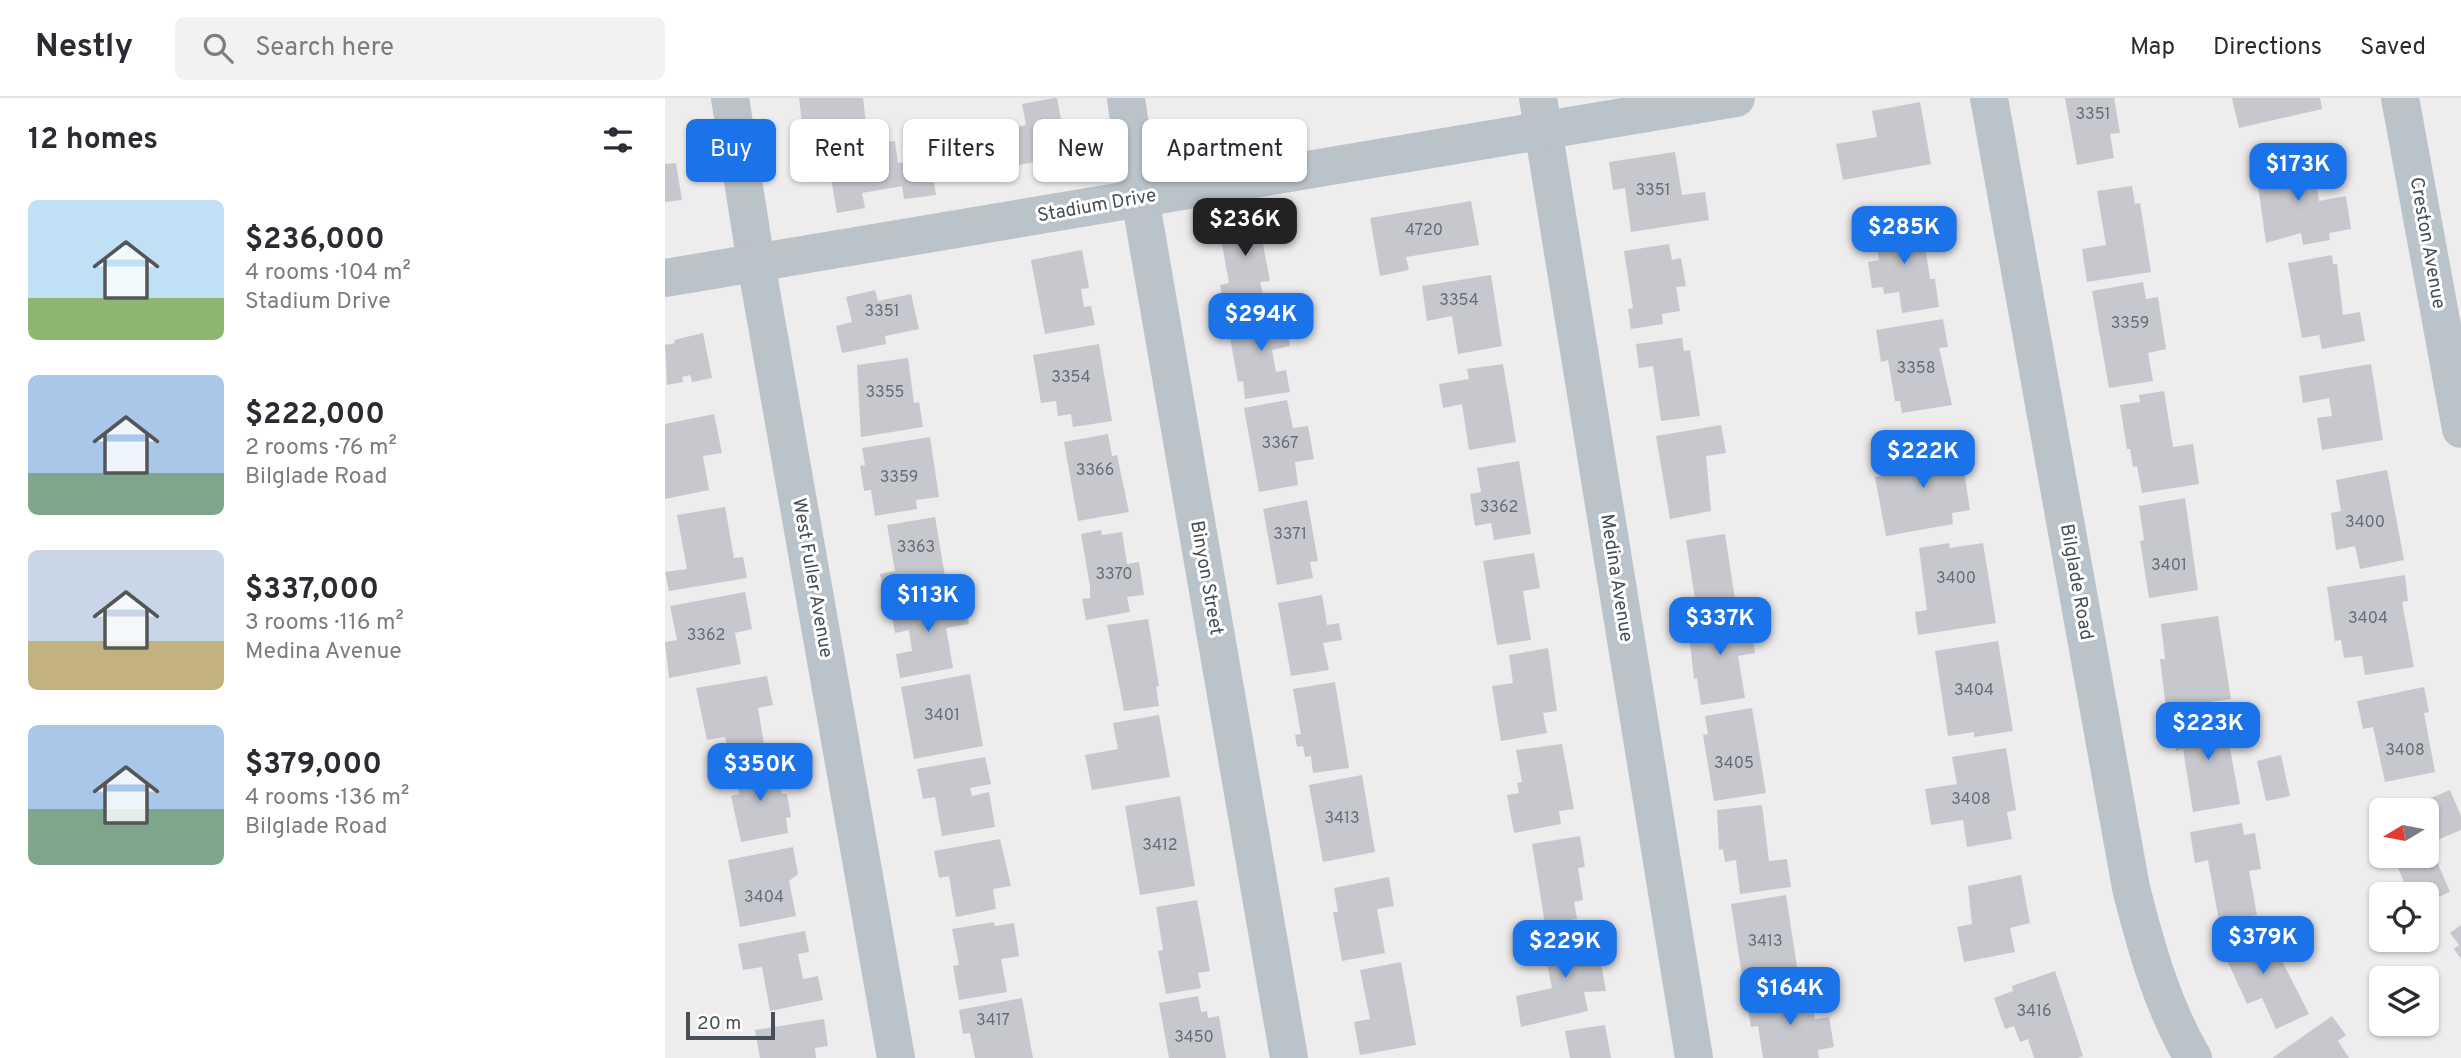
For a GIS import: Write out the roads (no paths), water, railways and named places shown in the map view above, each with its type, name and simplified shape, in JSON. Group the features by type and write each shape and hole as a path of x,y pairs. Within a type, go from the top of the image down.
{"street":[{"name":"West Fuller Avenue","path":"730,98 756,263 896,1058"},
{"name":"Binyon Street","path":"1126,98 1140,198 1290,1058"},
{"name":"Stadium Drive","path":"665,278 1140,198 1541,114 1736,98"},
{"name":"Bilglade Road","path":"1989,98 2131,888 2151,963 2181,1037 2193,1058"},
{"name":"Creston Avenue","path":"2400,98 2461,429"},
{"name":"Medina Avenue","path":"1541,114 1694,1058"}]}
